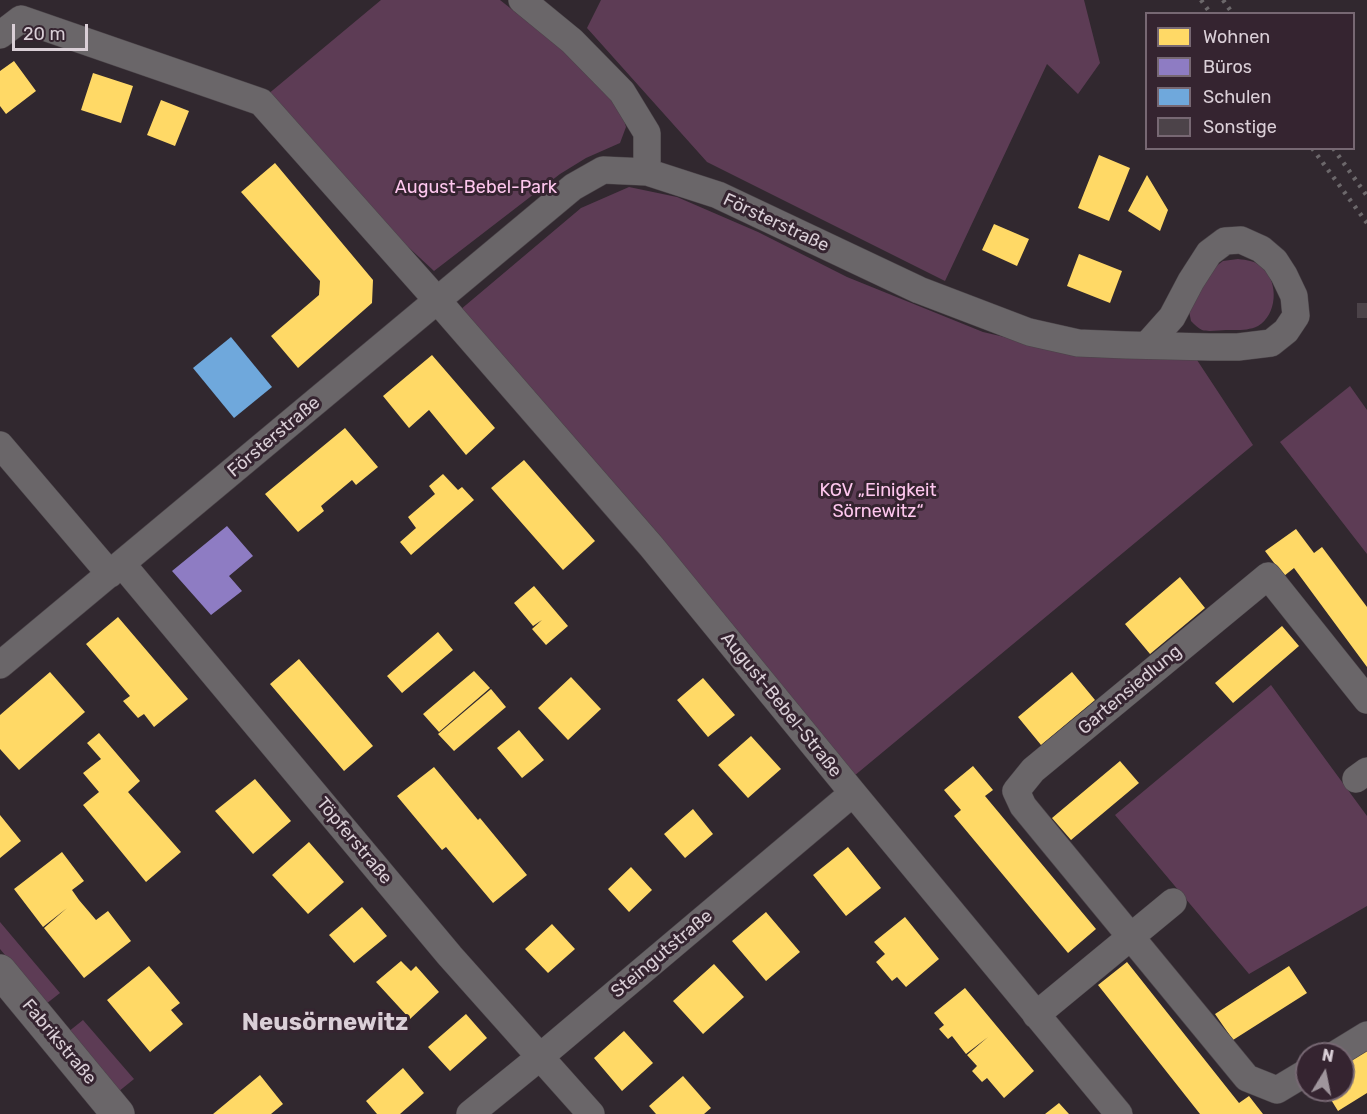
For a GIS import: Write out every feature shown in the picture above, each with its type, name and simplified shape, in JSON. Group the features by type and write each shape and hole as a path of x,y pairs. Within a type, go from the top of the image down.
{"street":[{"path":"522,0 572,41 622,92 647,133 646,172"},
{"path":"0,35 21,19 261,102 437,300"},
{"name":"Försterstraße","path":"0,665 573,187 603,170 646,172 718,195 919,290 1029,332 1078,343 1147,345 1238,347 1271,344 1286,331 1296,316 1294,296 1275,261 1262,249 1241,240 1225,241 1209,253 1172,317 1147,345"},
{"name":"August-Bebel-Straße","path":"437,300 651,546 1119,1114"},
{"path":"0,445 93,556 116,569"},
{"name":"Töpferstraße","path":"116,569 450,956 591,1114"},
{"name":"Gartensiedlung","path":"1295,1079 1277,1090 1247,1078 1023,806 1016,791 1034,770 1268,576 1367,700"},
{"name":"Steingutstraße","path":"470,1114 853,793"},
{"path":"1036,1014 1173,902"},
{"name":"Fabrikstraße","path":"0,971 118,1114"}],"green space":[{"name":"August-Bebel-Park","path":"381,0 500,0 582,65 620,107 626,127 620,143 586,158 560,174 434,271 375,216 267,95"},
{"path":"601,0 1084,0 1100,63 1078,94 1047,64 945,281 707,162 587,28"},
{"name":"KGV „Einigkeit Sörnewitz“","path":"629,187 677,197 758,232 847,277 983,332 1090,357 1197,360 1253,445 854,776 460,310 581,208"},
{"path":"1238,259 1257,264 1268,274 1272,282 1274,298 1269,314 1258,326 1250,329 1202,330 1191,321 1189,311 1211,270 1223,261"},
{"path":"1350,386 1367,410 1367,554 1280,442"},
{"path":"1271,685 1367,816 1367,906 1249,974 1115,815"},
{"path":"0,922 60,993 46,1004 0,949"},
{"path":"83,1020 134,1079 118,1092 68,1032"}],"building: Wohnen":[{"path":"14,61 36,91 6,114 0,106 0,71"},
{"path":"93,73 133,86 121,123 81,110"},
{"path":"161,100 189,111 175,146 147,135"},
{"path":"1099,155 1130,168 1109,221 1078,208"},
{"path":"275,163 373,280 372,303 298,368 271,336 319,295 320,281 241,192"},
{"path":"1147,175 1168,210 1160,231 1128,211"},
{"path":"994,224 1029,239 1017,266 982,250"},
{"path":"1079,254 1122,271 1110,303 1067,286"},
{"path":"432,355 495,428 466,455 429,410 409,428 383,396"},
{"path":"345,428 378,467 356,485 352,480 321,506 324,511 298,532 265,494"},
{"path":"524,460 595,541 563,570 491,488"},
{"path":"443,474 458,490 462,487 474,500 411,555 400,542 416,528 408,517 435,494 429,486"},
{"path":"1296,529 1314,553 1322,547 1367,607 1367,667 1294,568 1284,576 1265,551"},
{"path":"1180,577 1205,608 1150,654 1125,624"},
{"path":"534,586 568,626 546,645 532,629 542,620 533,626 514,603"},
{"path":"118,617 188,699 154,727 144,714 138,718 123,701 130,696 86,644"},
{"path":"1282,626 1299,646 1233,703 1215,683"},
{"path":"438,632 453,650 402,693 387,676"},
{"path":"299,659 373,746 344,771 270,684"},
{"path":"474,671 490,688 439,732 423,714"},
{"path":"50,672 85,712 19,770 0,749 0,715"},
{"path":"1072,672 1095,700 1041,745 1018,717"},
{"path":"571,677 601,709 568,740 538,708"},
{"path":"703,678 735,715 708,737 677,700"},
{"path":"491,689 506,707 454,751 438,734"},
{"path":"519,730 544,760 522,778 497,748"},
{"path":"99,733 140,781 128,792 181,852 146,882 83,805 99,792 83,773 101,759 87,743"},
{"path":"751,736 781,769 748,798 718,765"},
{"path":"1120,761 1139,783 1071,840 1052,818"},
{"path":"973,766 993,790 985,796 1096,929 1068,953 954,816 961,810 944,790"},
{"path":"434,767 527,875 493,903 446,847 442,850 397,796"},
{"path":"255,779 291,821 253,854 215,811"},
{"path":"693,809 713,834 685,858 664,834"},
{"path":"0,815 21,841 0,858"},
{"path":"309,842 344,882 308,914 272,875"},
{"path":"848,847 881,888 846,916 813,875"},
{"path":"62,852 84,881 72,890 79,900 96,920 108,911 131,941 84,978 44,928 67,908 43,927 14,889"},
{"path":"631,867 652,890 629,912 608,889"},
{"path":"362,907 387,936 354,963 329,935"},
{"path":"766,912 800,952 766,981 732,941"},
{"path":"905,917 939,959 906,987 897,977 892,981 876,962 885,954 874,942"},
{"path":"552,924 575,949 548,973 525,949"},
{"path":"401,961 411,971 416,966 439,992 410,1019 376,982"},
{"path":"1127,962 1239,1103 1249,1096 1263,1114 1200,1114 1098,985"},
{"path":"714,964 744,997 703,1034 673,1001"},
{"path":"149,966 180,1003 171,1010 183,1024 150,1052 107,1000"},
{"path":"1289,966 1307,993 1233,1040 1215,1014"},
{"path":"965,988 1034,1071 1004,1098 987,1078 982,1082 972,1071 977,1066 967,1055 988,1037 966,1054 952,1036 948,1039 939,1029 944,1025 934,1013"},
{"path":"466,1014 487,1038 450,1071 428,1047"},
{"path":"624,1031 653,1063 622,1091 594,1058"},
{"path":"1367,1048 1367,1093 1355,1100 1355,1055"},
{"path":"403,1068 424,1093 400,1114 377,1114 366,1101"},
{"path":"260,1075 283,1104 271,1114 213,1114"},
{"path":"683,1076 711,1108 704,1114 656,1114 649,1106"},
{"path":"1332,1102 1352,1102 1338,1111"},
{"path":"1059,1103 1069,1114 1045,1114"}],"building: Büros":[{"path":"227,526 253,556 229,576 242,591 211,615 172,571"}],"building: Schulen":[{"path":"231,337 272,387 234,418 193,368"}],"building: Sonstige":[{"path":"1357,303 1367,303 1367,318 1357,318"}],"railway":[{"path":"1201,0 1210,12"},
{"path":"1223,0 1232,12"},
{"path":"1313,150 1367,223"},
{"path":"1334,150 1367,196"}],"district":[{"name":"Neusörnewitz","path":"325,1023"}]}
